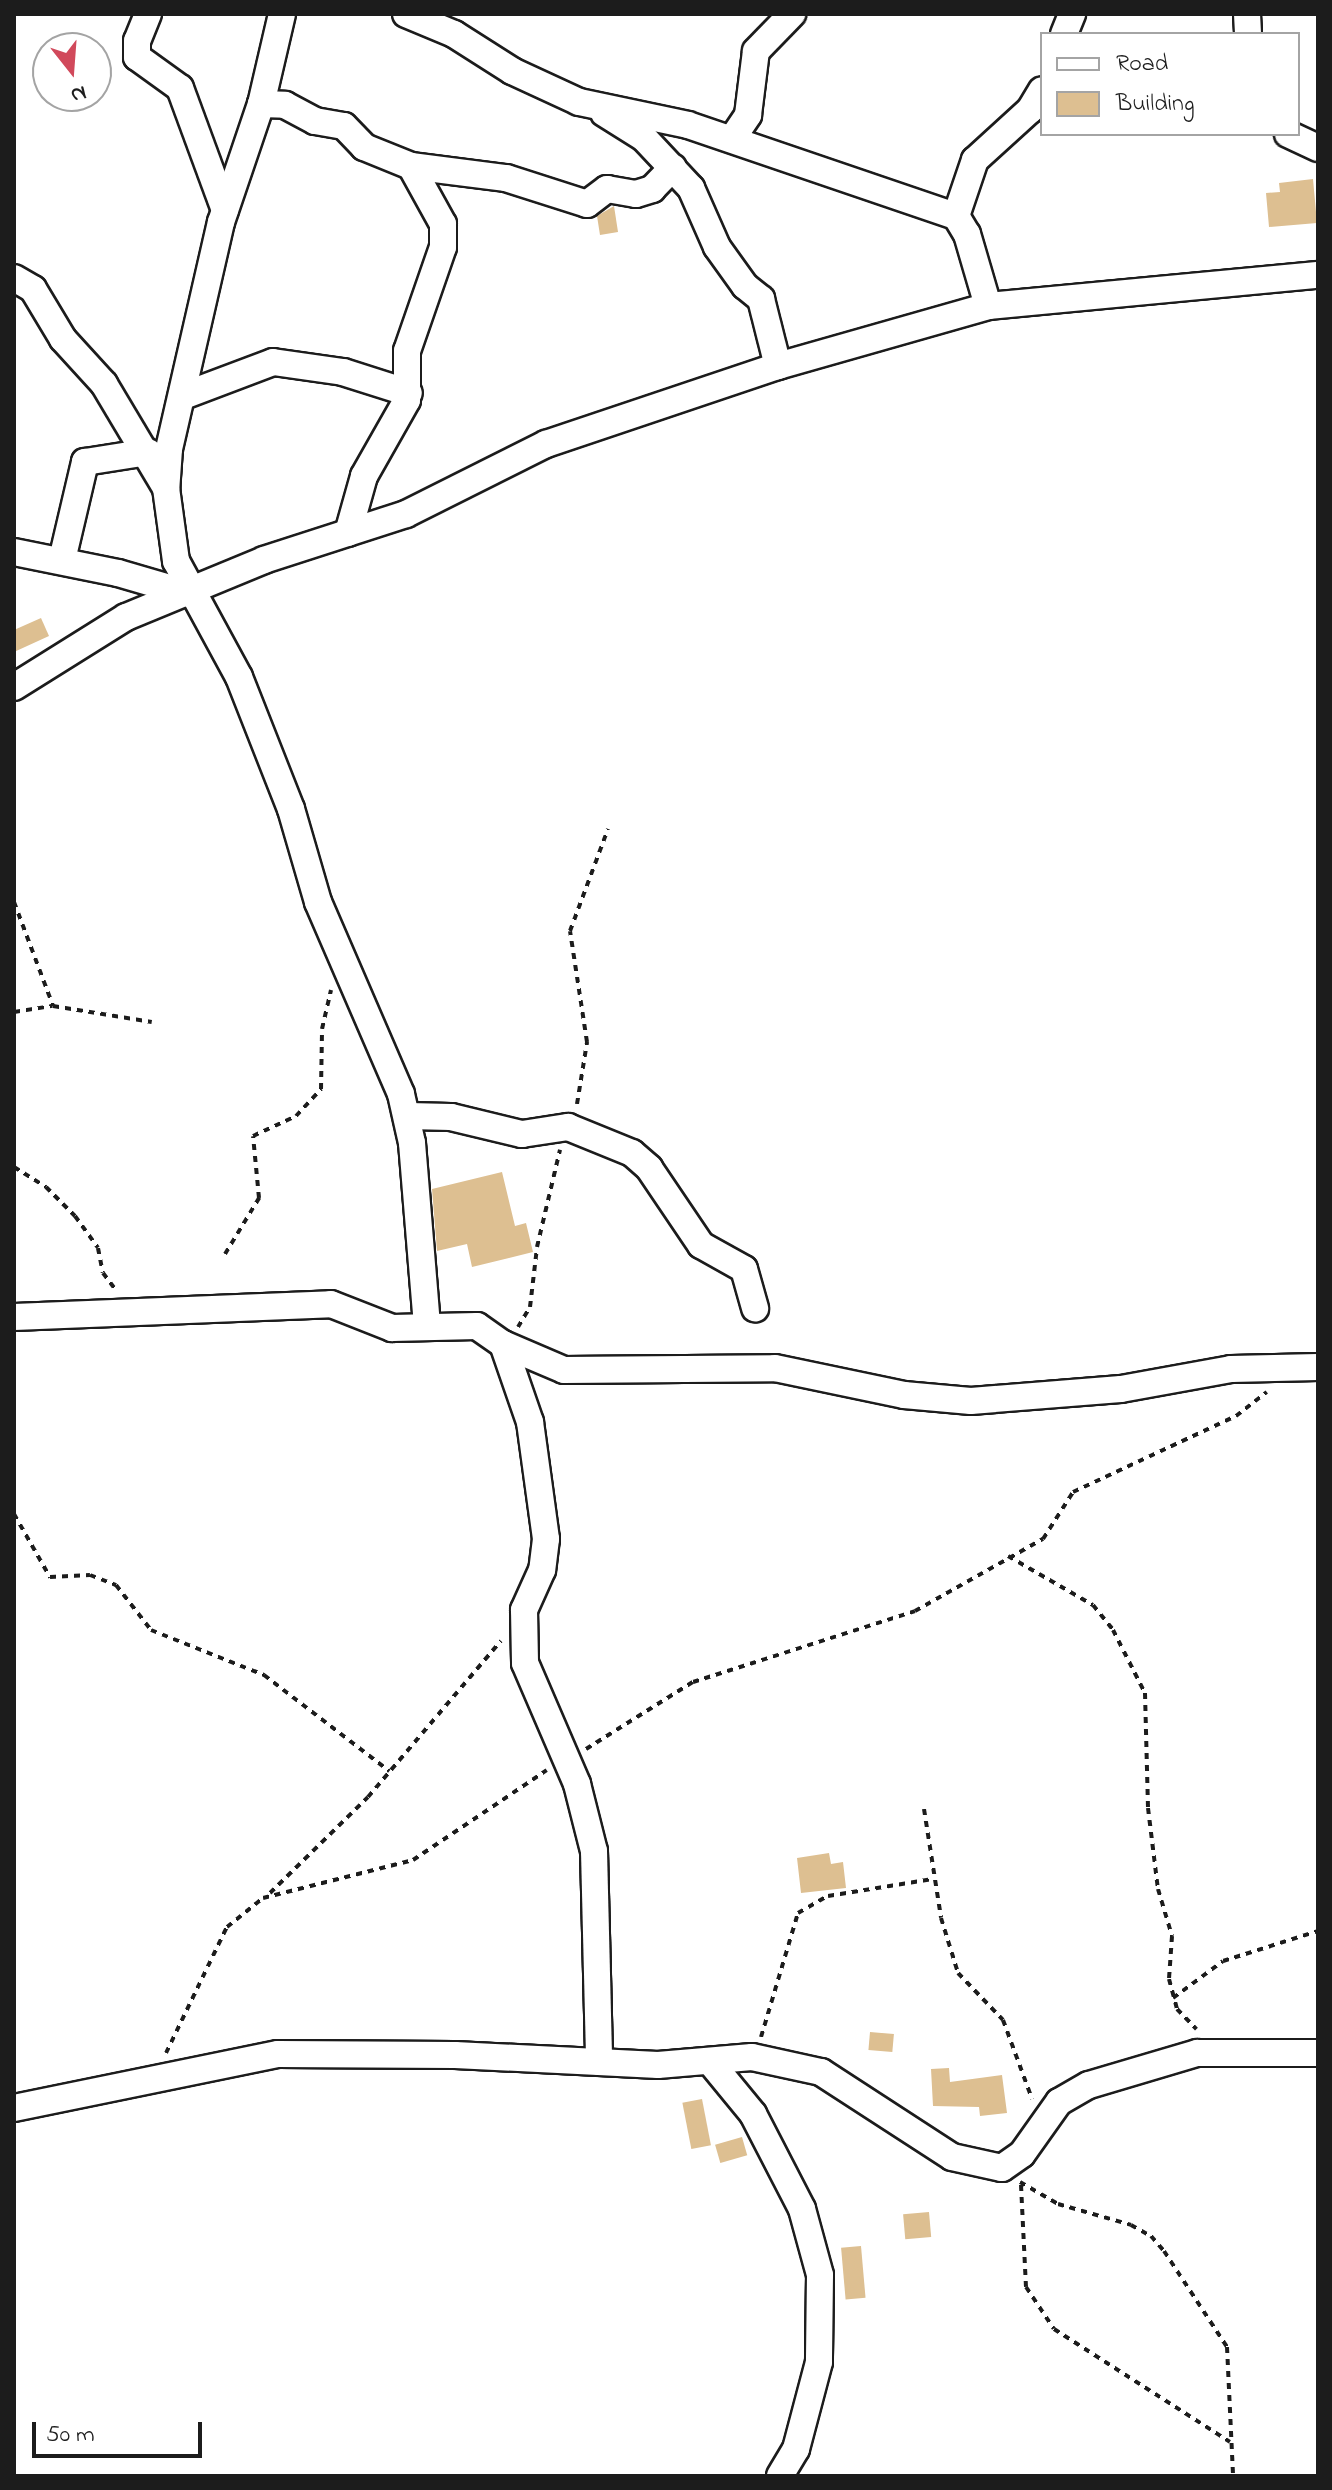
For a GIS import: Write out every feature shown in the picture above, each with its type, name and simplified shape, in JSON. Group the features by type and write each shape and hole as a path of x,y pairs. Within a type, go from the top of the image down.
{"street":[{"path":"148,14 137,41 137,57 180,88 225,210"},
{"path":"282,14 261,104 225,210 183,396 166,488 176,561 190,594 217,632 239,677 291,809 318,902 348,965 408,1116 427,1325"},
{"path":"406,14 454,34 512,71 618,120 673,167 697,196 717,247 745,286 761,299 778,366"},
{"path":"732,139 748,115 756,51 792,14"},
{"path":"956,216 975,160 1030,110 1040,93"},
{"path":"579,102 732,139 956,216 967,234 988,306"},
{"path":"261,104 285,105 315,121 344,126 364,147 411,166 506,178 587,204 607,189 636,194 652,189 673,167"},
{"path":"1292,136 1318,148"},
{"path":"348,533 364,476 409,393 407,351 445,233 411,166"},
{"path":"14,687 126,617 190,594 264,560 406,514 546,444 778,366 988,306 1318,275"},
{"path":"14,278 33,289 63,339 104,384 148,452 166,488"},
{"path":"183,396 273,362 343,372 409,393"},
{"path":"62,560 85,462 148,452"},
{"path":"14,552 62,560 190,594"},
{"path":"408,1116 451,1117 522,1134 568,1127 598,1136 649,1168 701,1245 744,1269 755,1308"},
{"path":"14,1317 138,1314 302,1302 331,1304 392,1328 477,1326 503,1344 564,1370 775,1368 904,1395 971,1401 1121,1389 1240,1368 1307,1366"},
{"path":"503,1344 530,1422 546,1539 542,1570 524,1610 527,1675 567,1761 594,1851 599,2062"},
{"path":"15,2110 278,2054 712,2064 752,2057 821,2072 952,2157 1012,2176 1042,2119 1059,2102 1089,2085 1223,2050 1318,2053"},
{"path":"712,2064 753,2114 802,2209 820,2275 819,2362 796,2449 780,2476"}],"path":[{"path":"503,1344 530,1307 537,1247 587,1060 570,931 608,829"},
{"path":"14,902 53,1006"},
{"path":"225,1254 259,1198 253,1136 296,1116 321,1089 325,1006 348,965"},
{"path":"14,1012 53,1006 152,1022"},
{"path":"14,1167 46,1187 75,1216 98,1248 107,1282 125,1294 138,1314"},
{"path":"268,1896 413,1860 534,1775 567,1761 693,1682 782,1650 893,1621 1052,1530 1063,1502 1073,1492 1236,1416 1307,1366"},
{"path":"14,1514 50,1577 90,1575 116,1585 151,1630 264,1675 389,1771"},
{"path":"1008,1556 1093,1605 1113,1630 1145,1693 1148,1808 1158,1889 1172,1936 1173,1998 1182,2016 1223,2050"},
{"path":"144,2084 164,2056 227,1927 268,1896 389,1771 524,1610"},
{"path":"924,1809 933,1879 958,1973 1003,2020 1042,2119"},
{"path":"752,2057 798,1913 828,1896 933,1879"},
{"path":"1173,1998 1223,1961 1318,1931"},
{"path":"1012,2176 1058,2204 1131,2225 1151,2236 1164,2251 1227,2347 1233,2476"},
{"path":"1012,2176 1021,2267 1026,2287 1046,2318 1230,2442"}],"building":[{"path":"1313,179 1317,223 1269,227 1266,193 1280,192 1279,183"},
{"path":"614,206 618,232 600,235 597,216"},
{"path":"41,618 49,636 14,652 14,630"},
{"path":"502,1172 515,1226 526,1223 533,1252 472,1267 467,1244 437,1251 432,1189"},
{"path":"829,1853 831,1864 843,1862 846,1888 801,1893 797,1858"},
{"path":"870,2032 894,2034 892,2052 868,2050"},
{"path":"949,2068 950,2082 1002,2075 1007,2113 980,2116 979,2107 933,2106 931,2069"},
{"path":"702,2099 711,2145 691,2149 682,2103"},
{"path":"742,2137 747,2155 720,2163 715,2145"},
{"path":"929,2212 931,2237 905,2239 903,2214"},
{"path":"861,2246 866,2298 846,2300 841,2248"}]}
